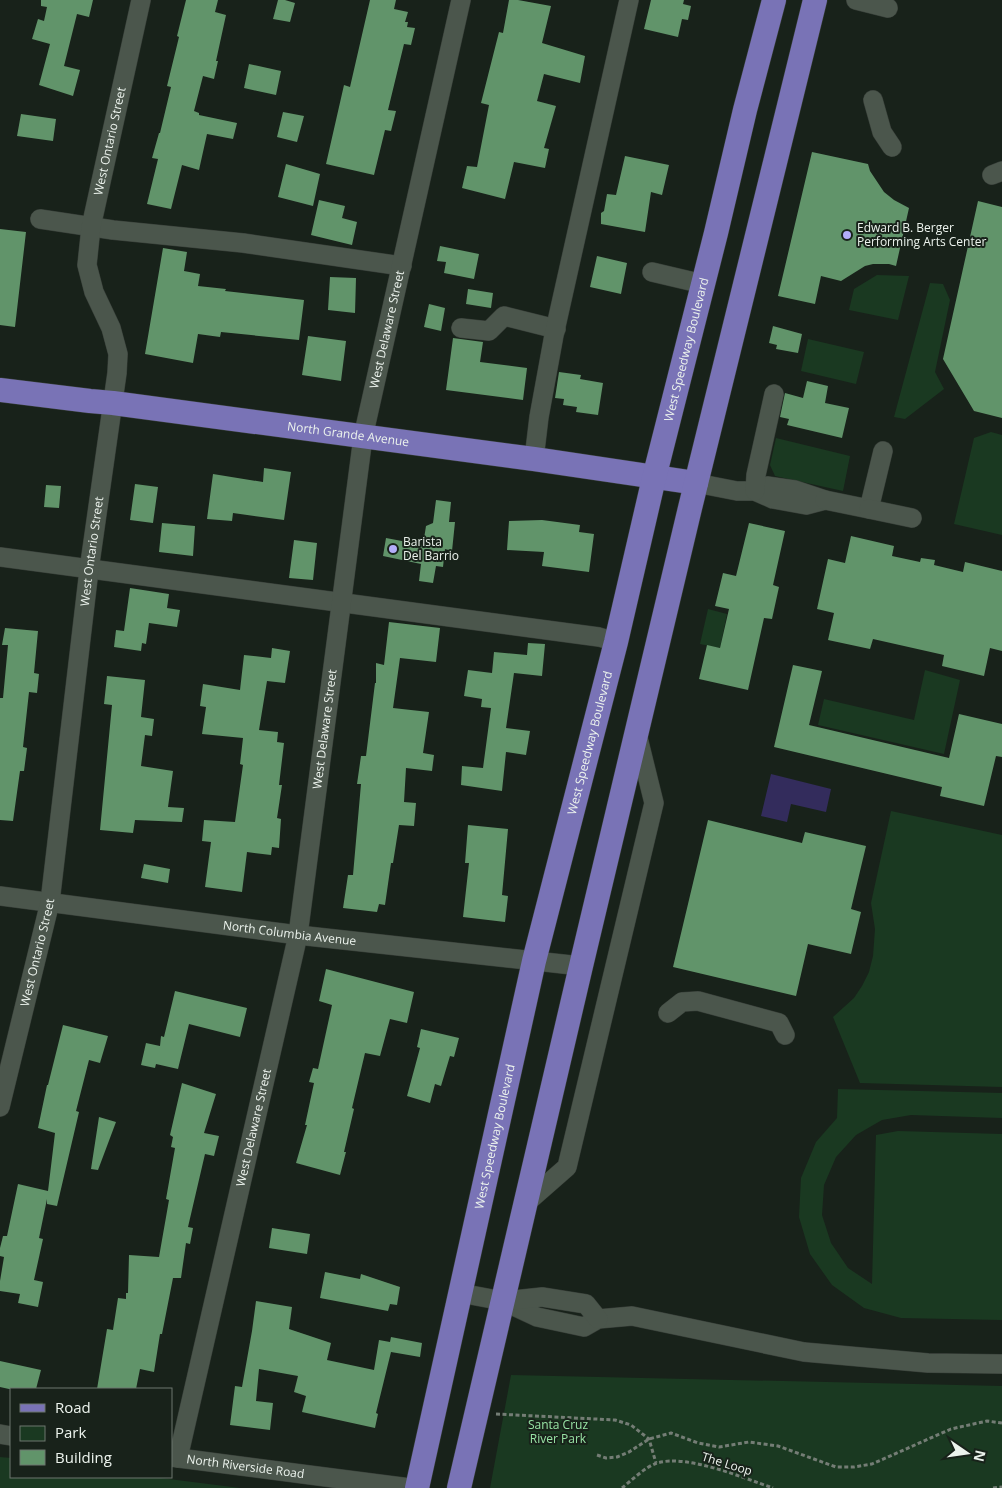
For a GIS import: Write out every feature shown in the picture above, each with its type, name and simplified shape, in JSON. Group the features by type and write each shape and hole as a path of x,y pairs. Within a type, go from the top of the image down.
{"main road":[{"name":"West Speedway Boulevard","path":"417,1488 534,961 616,642 654,478 774,0"},
{"path":"459,1488 696,484 815,0"},
{"name":"North Grande Avenue","path":"0,390 113,403 534,459 696,484"}],"street":[{"name":"West Ontario Street","path":"0,1107 50,902 118,354 110,328 94,292 86,265 91,227 141,0"},
{"name":"West Delaware Street","path":"175,1457 298,935 363,437 461,0"},
{"path":"534,459 556,329 629,0"},
{"path":"856,0 888,8"},
{"path":"873,100 882,132 892,147"},
{"path":"40,219 91,227 243,243 402,266"},
{"path":"652,272 703,284"},
{"path":"461,328 489,331 504,316 556,329"},
{"path":"754,491 774,394"},
{"path":"870,509 883,451"},
{"path":"696,484 737,491 754,491 773,499 806,505 825,500 912,518"},
{"path":"0,557 599,637 616,642"},
{"path":"526,1203 567,1166 652,813 654,803 637,734"},
{"name":"North Columbia Avenue","path":"0,896 298,935 581,966"},
{"path":"668,1012 682,1002 698,1001 779,1023 785,1034"},
{"path":"460,1294 503,1301 542,1297 586,1304 598,1319 632,1316 804,1352 928,1363 1002,1364"},
{"name":"North Riverside Road","path":"175,1457 410,1488"}],"path":[{"path":"496,1414 614,1420 631,1425 650,1439 656,1463 622,1488"},
{"path":"597,1455 606,1458 617,1457 650,1439 670,1433 720,1447 749,1442 778,1446 836,1467 854,1467 872,1464 951,1429 987,1421 1002,1423"},
{"name":"The Loop","path":"656,1463 680,1461 706,1466 773,1488"},
{"path":"993,1488 1002,1487"}],"green space":[{"path":"877,275 909,276 898,320 849,310 854,289"},
{"path":"930,283 943,284 950,300 935,372 944,389 905,419 894,417"},
{"path":"808,339 864,352 856,384 801,371"},
{"path":"991,432 1002,435 1002,535 954,524 974,438"},
{"path":"776,438 850,456 843,491 775,476 770,465"},
{"path":"708,609 727,614 720,648 700,644"},
{"path":"925,670 960,680 944,754 818,725 824,699 914,720"},
{"path":"891,811 1002,835 1002,1087 860,1083 833,1017 854,998 869,972 873,956 875,929 871,903"},
{"path":"838,1089 1002,1093 1002,1118 911,1115 882,1120 856,1135 836,1157 824,1185 822,1215 831,1243 848,1268 872,1284 876,1135 898,1131 1002,1134 1002,1320 901,1318 864,1308 832,1285 810,1254 799,1217 801,1178 816,1142 837,1118"},
{"name":"Santa Cruz River Park","path":"511,1375 1002,1386 1002,1488 490,1488"},
{"path":"0,1457 10,1458 10,1478 161,1478 240,1488 0,1488"}],"shaded area":[{"path":"771,774 831,789 826,812 791,804 787,822 761,816"}],"building":[{"path":"41,0 93,0 89,17 77,14 64,66 80,70 73,96 39,85 50,44 32,39 38,19 44,21 47,7 41,6"},
{"path":"186,0 218,0 215,12 226,15 214,79 203,76 194,111 199,113 199,115 237,123 233,139 207,134 199,170 182,165 171,209 147,204 158,159 152,158 171,87 167,86"},
{"path":"278,0 295,3 290,22 273,19"},
{"path":"370,0 396,0 394,9 408,12 405,22 408,22 407,27 415,28 411,45 404,44 388,110 396,111 391,131 385,130 374,175 326,164 344,85 350,87"},
{"path":"509,0 551,6 542,43 585,56 580,83 544,74 537,101 556,106 544,148 549,149 545,168 514,162 505,199 462,188 467,166 477,167 489,105 481,103 499,32 503,33"},
{"path":"651,0 684,0 683,4 691,6 688,20 682,19 678,37 644,29"},
{"path":"249,64 281,71 276,95 244,88"},
{"path":"283,112 304,116 297,142 277,137"},
{"path":"21,114 56,119 53,141 17,136"},
{"name":"Edward B. Berger Performing Arts Center","path":"812,152 868,164 870,171 884,192 909,208 896,266 873,264 865,266 841,281 821,276 815,304 778,296"},
{"path":"625,156 669,165 662,195 651,192 645,232 601,224 601,213 604,211 607,194 616,195"},
{"path":"286,164 320,174 313,206 278,197"},
{"path":"319,200 345,206 342,218 357,222 352,245 311,235"},
{"path":"978,201 1002,207 1002,418 974,411 943,359"},
{"path":"0,229 26,232 15,327 0,325"},
{"path":"440,246 479,254 474,279 444,273 446,262 437,261"},
{"path":"163,248 187,252 184,271 200,274 198,286 304,300 299,340 221,332 220,337 198,334 193,363 145,354"},
{"path":"597,256 627,263 621,294 590,287"},
{"path":"330,277 356,278 355,313 328,310"},
{"path":"468,289 493,293 491,308 466,304"},
{"path":"429,304 445,308 441,331 424,327"},
{"path":"773,326 802,334 798,353 776,349 777,345 769,343"},
{"path":"308,336 346,341 341,381 302,375"},
{"path":"453,338 483,342 480,362 527,368 523,400 446,390"},
{"path":"559,372 581,375 580,379 603,383 598,415 576,412 577,407 563,405 564,399 555,398"},
{"path":"807,381 828,386 825,403 849,408 842,438 787,425 789,419 780,417 785,393 803,398"},
{"path":"264,468 291,472 284,520 233,513 232,521 207,519 213,474 263,482"},
{"path":"135,484 158,487 153,523 130,520"},
{"path":"46,485 61,486 59,508 44,507"},
{"path":"436,500 451,502 449,522 455,522 452,551 445,549 443,567 436,566 433,583 419,581 421,564 383,556 386,538 423,545 426,526 433,523"},
{"path":"542,520 580,525 579,532 594,534 589,572 542,566 544,552 507,550 509,521"},
{"path":"162,523 195,526 193,556 159,552"},
{"path":"749,523 785,531 773,585 779,587 772,619 764,618 748,690 699,679 707,645 720,648 729,609 715,606 723,573 736,576"},
{"path":"851,536 894,546 892,556 920,562 921,558 935,560 934,565 963,572 965,562 1002,571 1002,651 990,648 984,676 942,666 944,655 873,639 870,649 828,640 834,613 817,609 828,559 845,563"},
{"path":"294,540 317,543 313,580 289,578"},
{"path":"130,588 169,594 167,608 180,610 177,627 149,623 146,644 142,643 141,651 114,647 116,630 124,631"},
{"path":"389,622 440,628 436,662 400,658 393,708 429,712 423,753 434,755 432,771 406,768 404,802 416,803 414,826 399,825 385,905 379,904 377,912 343,908 348,875 353,875 361,784 357,784 361,756 366,756 376,683 376,663 384,665"},
{"path":"5,628 38,631 34,673 39,674 37,693 29,692 23,747 27,748 24,771 20,771 13,821 0,820 0,698 3,698 8,645 2,645"},
{"path":"528,643 545,644 542,676 514,673 506,728 530,731 526,755 506,752 502,791 461,785 462,766 483,768 491,708 481,707 482,699 464,696 468,670 492,673 494,652 527,655"},
{"path":"272,648 290,651 285,683 267,681 259,730 278,732 277,742 284,743 279,785 282,785 277,818 281,819 279,848 272,847 271,855 247,852 242,892 205,887 211,842 202,841 204,820 235,822 243,765 240,764 243,738 202,734 206,707 200,706 203,684 240,690 244,655 271,658"},
{"path":"793,665 822,671 809,725 949,758 959,714 1002,724 1002,757 996,756 984,806 940,796 942,787 774,747"},
{"path":"107,676 145,680 141,717 154,719 152,736 145,735 141,766 173,771 168,807 184,808 182,822 135,820 133,833 100,830 112,705 104,704"},
{"path":"708,820 802,843 805,832 866,846 851,909 861,912 851,954 808,944 796,996 673,967"},
{"path":"468,825 508,829 502,895 508,896 505,922 463,917 469,863 465,863"},
{"path":"144,864 170,869 168,883 141,878"},
{"path":"326,969 414,992 407,1023 390,1019 380,1056 365,1053 352,1108 354,1109 340,1175 296,1163 307,1125 305,1125 314,1083 309,1082 313,1068 318,1069 332,1005 319,1001"},
{"path":"175,991 247,1008 240,1037 189,1024 178,1069 156,1064 155,1068 141,1065 146,1043 160,1046 161,1036 164,1037"},
{"path":"63,1025 108,1036 100,1063 89,1060 76,1111 79,1112 57,1206 47,1204 47,1199 39,1238 43,1239 34,1280 43,1282 38,1307 18,1303 20,1294 0,1291 4,1257 0,1256 0,1248 3,1236 7,1236 18,1184 48,1191 55,1133 38,1128"},
{"path":"421,1029 459,1038 454,1057 450,1056 441,1086 435,1084 430,1103 407,1096 420,1048 417,1047"},
{"path":"182,1083 216,1094 204,1133 219,1136 214,1156 205,1154 188,1227 193,1228 190,1244 186,1243 181,1278 173,1278 162,1334 160,1334 154,1372 140,1369 136,1388 97,1388 107,1329 113,1330 118,1298 126,1299 126,1293 128,1293 129,1255 159,1257 169,1200 166,1199 175,1148 171,1147 173,1137 170,1135"},
{"path":"99,1117 116,1122 98,1170 91,1169"},
{"path":"272,1228 310,1234 307,1254 269,1248"},
{"path":"325,1272 360,1279 361,1274 400,1287 397,1305 390,1304 388,1311 320,1298"},
{"path":"256,1301 292,1307 289,1329 331,1343 327,1360 374,1370 379,1340 390,1342 391,1337 422,1343 420,1357 391,1352 376,1413 378,1414 375,1428 302,1412 306,1396 294,1392 298,1376 259,1369 256,1401 273,1403 270,1430 230,1425 235,1386 242,1387"},
{"path":"0,1361 41,1370 36,1388 9,1389 0,1387"}],"place":[{"name":"Edward B. Berger Performing Arts Center","path":"847,235"},
{"name":"Barista Del Barrio","path":"393,549"}]}
